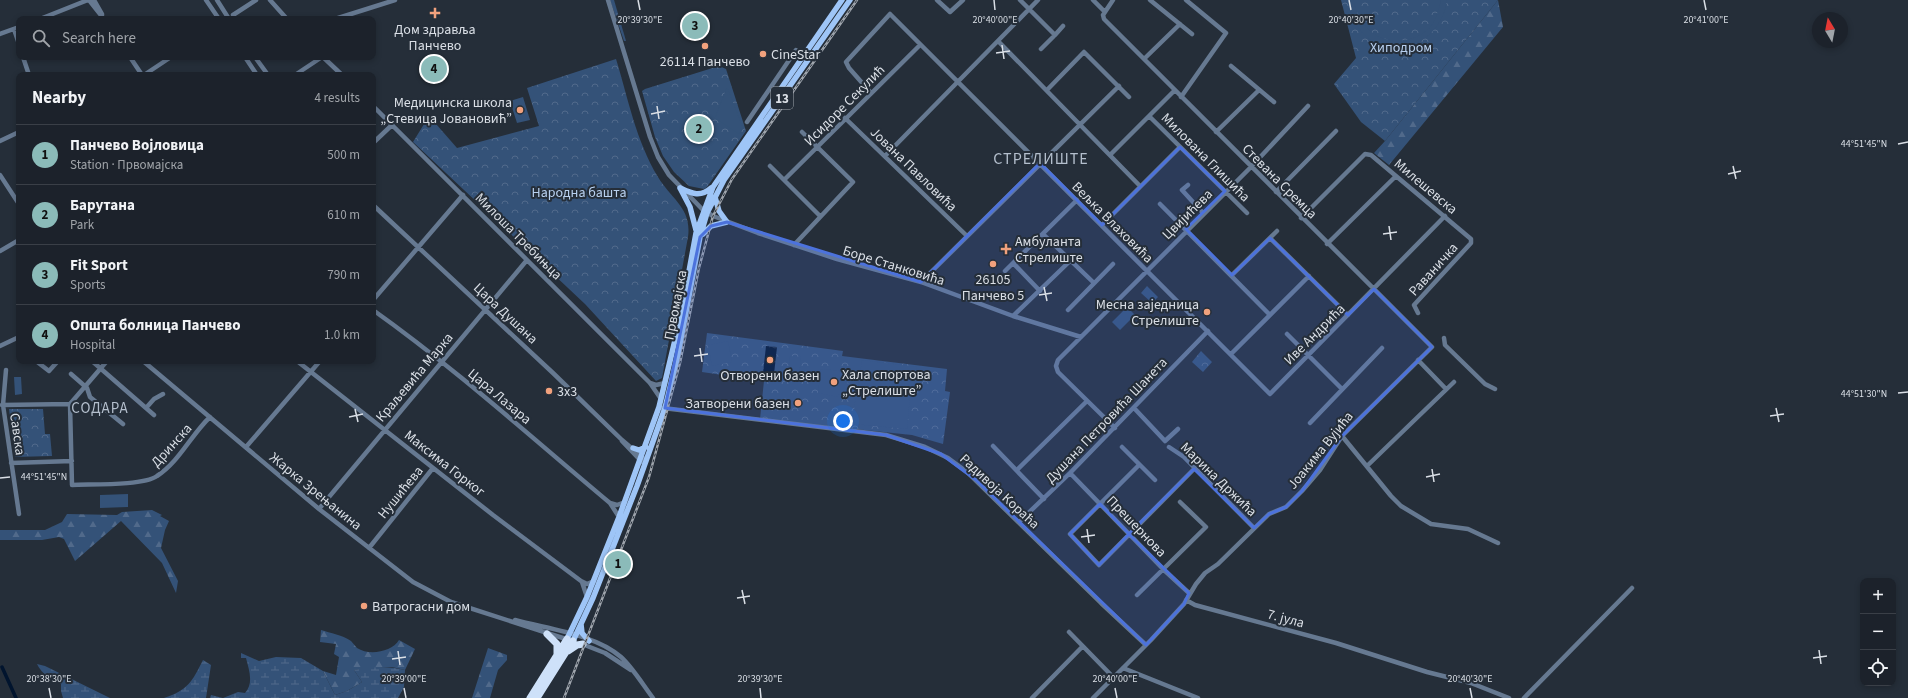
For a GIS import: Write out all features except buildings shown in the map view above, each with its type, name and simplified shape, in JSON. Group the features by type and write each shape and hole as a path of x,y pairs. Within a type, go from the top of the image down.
{"highway":[{"path":"548,634 557,644 557,657"},
{"name":"13","path":"537,698 566,652 571,638"},
{"name":"13","path":"530,698 571,638"},
{"path":"566,652 574,646 586,642"}],"main road":[{"name":"Првомајска","path":"571,638 625,502 644,461 646,447 662,408 661,399 698,235 713,187 842,0"},
{"name":"Првомајска","path":"705,212 730,171 850,0"},
{"path":"680,188 690,193 701,194 713,187"},
{"path":"680,188 690,207 698,235 709,227 727,222 719,211 715,196"},
{"name":"Првомајска","path":"571,638 581,624 593,598 662,408 679,348 698,235"},
{"path":"632,448 639,450 646,447"},
{"path":"581,624 582,633 586,642"}],"street":[{"path":"48,16 88,0 102,16"},
{"path":"94,0 103,16"},
{"path":"206,0 217,16"},
{"path":"217,0 230,16"},
{"path":"232,16 256,0"},
{"path":"270,0 284,16"},
{"path":"344,16 395,0"},
{"name":"Боре Станковића","path":"608,0 654,147 669,175 705,212 727,222 794,245 921,282 1013,316 1080,337"},
{"path":"937,0 950,12 963,0"},
{"path":"1020,0 1055,35"},
{"path":"885,156 1038,0"},
{"path":"1092,0 1104,10 1113,0"},
{"path":"1150,0 1192,34"},
{"path":"1181,96 1226,33 1186,0"},
{"name":"Стевана Сремца","path":"1104,10 1104,19 1301,218 1432,347"},
{"name":"Вељка Влаховића","path":"871,93 849,68 846,62 890,14 1270,394"},
{"path":"1144,59 1180,24"},
{"path":"1041,49 1063,26"},
{"path":"0,34 16,28"},
{"path":"998,41 1140,186"},
{"name":"Исидоре Секулић","path":"784,180 920,45"},
{"path":"747,122 796,50"},
{"path":"1046,90 1084,52 1129,97"},
{"path":"24,60 28,72"},
{"path":"132,60 141,72"},
{"path":"148,72 166,60"},
{"path":"247,60 255,72"},
{"path":"257,60 266,72"},
{"path":"300,72 318,60"},
{"path":"326,60 339,72"},
{"path":"1231,66 1274,102"},
{"path":"921,282 1119,86"},
{"path":"1110,155 1175,90"},
{"path":"1216,132 1259,90"},
{"name":"Цвијићева","path":"1087,401 1058,372 1056,366 1058,360 1203,212 1251,167 1308,106"},
{"name":"Милоша Требињца","path":"376,109 650,383 661,399"},
{"name":"Милована Глишића","path":"1149,116 1247,213"},
{"name":"Јована Павловића","path":"845,118 967,236"},
{"path":"376,140 392,125"},
{"path":"1276,192 1336,131"},
{"path":"794,245 854,182 802,132"},
{"path":"0,141 16,133"},
{"path":"1102,225 1180,147"},
{"name":"Милешевска","path":"1301,218 1365,154 1371,155 1471,239"},
{"path":"770,166 820,216"},
{"path":"0,174 16,199"},
{"path":"1328,244 1396,176"},
{"path":"1188,185 1182,190 1203,212"},
{"path":"376,296 463,195"},
{"path":"1005,271 1077,200"},
{"path":"1160,204 1270,315"},
{"name":"Цара Душана","path":"376,208 419,246 644,461"},
{"name":"Иве Андрића","path":"1270,394 1445,216"},
{"path":"1232,275 1277,231"},
{"path":"1043,234 1094,283"},
{"path":"1270,238 1348,315"},
{"name":"Раваничка","path":"1418,313 1414,305 1471,243 1471,239"},
{"path":"0,251 16,242"},
{"name":"Краљевића Марка","path":"319,509 527,260"},
{"path":"1013,316 1070,261"},
{"path":"1013,263 1040,291"},
{"path":"1068,310 1113,264"},
{"path":"1231,354 1309,276"},
{"name":"Цара Лазара","path":"376,312 441,362 610,503 619,517"},
{"name":"Душана Петровића Шанета","path":"1019,522 1115,428 1208,331"},
{"path":"1287,334 1342,389"},
{"path":"0,346 16,338"},
{"path":"1444,338 1445,345 1485,384 1495,389"},
{"name":"Јоакима Вујића","path":"1186,600 1189,593 1205,572 1218,564 1269,514 1286,507 1302,491 1320,470 1342,436 1432,347"},
{"path":"1310,423 1382,348"},
{"path":"1418,360 1446,389"},
{"path":"40,364 49,371 55,364"},
{"path":"95,364 154,415"},
{"path":"11,463 72,461 70,404 104,364"},
{"name":"Жарка Зрењанина","path":"150,364 210,417 319,509 403,575 431,593 461,606 586,642 631,670 653,698"},
{"name":"Максима Горког","path":"301,364 433,468 581,581"},
{"path":"246,447 318,364"},
{"name":"Савска","path":"6,370 1,405 19,514"},
{"path":"71,374 86,386 90,397 123,424"},
{"path":"1367,466 1454,382"},
{"path":"650,383 665,383"},
{"path":"146,408 154,399 163,394"},
{"path":"1016,470 1087,401 1115,428"},
{"path":"1,405 70,404"},
{"name":"Радивоја Кораћа","path":"662,408 737,418 846,429 908,440 941,454 958,465 976,480 1101,603 1146,645"},
{"name":"Марина Држића","path":"1134,408 1165,441 1178,429"},
{"name":"Дринска","path":"72,461 72,485 137,482 156,477 165,470 210,417"},
{"path":"1342,436 1401,506 1431,524 1468,529 1498,543"},
{"name":"Цара Душана","path":"622,440 644,461"},
{"path":"993,446 1044,499"},
{"path":"1122,447 1154,480"},
{"name":"Марина Држића","path":"1169,448 1184,457 1194,469 1254,528"},
{"path":"1139,465 1070,534 1099,565 1194,469"},
{"name":"Нушићева","path":"369,548 433,468"},
{"name":"Прешернова","path":"1070,473 1164,570 1189,593"},
{"path":"610,503 617,505 625,502"},
{"path":"1137,595 1206,527 1180,502"},
{"path":"581,581 587,584 594,581"},
{"path":"581,581 587,597"},
{"path":"1524,698 1632,588"},
{"path":"1093,698 1146,645 1186,600"},
{"name":"7. јула","path":"1186,600 1195,605 1336,643 1427,672 1471,683 1509,698"},
{"name":"Жарка Зрењанина","path":"490,614 548,634 571,638"},
{"path":"1069,632 1114,678"},
{"path":"1032,698 1082,647"},
{"path":"1123,668 1198,698"}],"highlighted area":[{"path":"1180,147 1225,191 1186,229 1232,275 1270,238 1348,315 1374,289 1432,347 1342,436 1302,491 1286,507 1269,514 1254,528 1194,469 1129,534 1189,593 1184,604 1146,645 976,480 941,454 886,435 665,408 700,237 711,226 727,222 921,282 1040,163 1102,225","holes":["1100,504 1129,534 1099,565 1070,534"]}],"green space":[{"path":"610,0 614,0 626,41 624,41"},
{"name":"Хиподром","path":"1341,0 1498,0 1385,141 1361,122 1334,84 1356,58"},
{"path":"1347,0 1353,0 1362,22 1374,34 1391,40 1401,40 1419,36 1427,30 1433,23 1441,0 1447,0 1443,16 1434,30 1423,39 1410,46 1396,48 1382,45 1369,38 1355,23"},
{"path":"1498,0 1503,27 1389,165 1374,153"},
{"name":"Народна башта","path":"616,59 633,119 650,163 663,185 679,204 687,218 688,237 662,378 656,381 585,304 413,142 429,116 457,148 539,126 527,88"},
{"path":"719,66 726,69 746,131 707,187 704,189 689,186 674,172 663,156 655,137 642,91"},
{"path":"727,87 743,128 739,134 715,118"},
{"name":"Медицинска школа „Стевица Јовановић”","path":"523,97 530,120 517,123 510,101"},
{"path":"1147,286 1158,297 1152,303 1141,293"},
{"path":"1127,307 1135,315 1120,330 1112,322"},
{"path":"707,333 843,351 842,356 947,369 945,391 950,392 943,444 912,435 760,419 764,381 702,372"},
{"path":"728,341 732,362 712,366 708,345"},
{"path":"1201,351 1212,362 1203,372 1192,362"},
{"path":"790,356 801,357 799,378 788,377"},
{"path":"862,360 917,367 913,395 858,387"},
{"name":"Хала спортова „Стрелиште”","path":"821,369 849,372 846,395 838,394 838,397 818,393"},
{"path":"14,377 21,377 22,394 15,395"},
{"path":"856,391 910,396 907,429 853,424"},
{"path":"9,409 43,409 45,434 50,434 52,456 15,457"},
{"path":"128,494 128,507 100,508 100,495"},
{"path":"152,510 162,515 160,516 169,521 165,530 161,548 178,581 176,593 162,563 121,521 75,561 64,539 59,537 42,540 0,540 0,530 45,530 62,522 67,514 117,515 122,512"},
{"path":"321,630 344,637 351,641 357,648 368,652 380,652 386,650 396,644 399,640 415,649 405,670 392,667 354,670 362,682 347,691 335,695 323,671 336,675 339,657 334,654 336,644 320,642"},
{"path":"488,648 507,655 507,660 498,670 490,698 472,698"},
{"path":"241,653 259,661 276,657 301,658 323,671 335,695 347,691 362,682 354,670 379,667 405,670 404,687 398,698 223,698 238,692 245,693 248,689 250,681 249,672 246,658 241,658"},
{"path":"203,660 211,665 206,698 164,698 179,692 184,688 192,680"},
{"path":"37,664 45,666 110,698 63,698 61,684 43,673"},
{"path":"211,695 223,698 210,698"}],"water":[{"name":"Отворени базен","path":"766,346 777,347 774,374 763,373"}],"waterway":[{"path":"2,667 16,698"}],"railway":[{"path":"564,698 649,477 680,363 699,268 713,216 732,179 857,0"}],"place":[{"name":"Дом здравља Панчево","path":"435,13"},
{"name":"Fit Sport","path":"695,26"},
{"name":"26114 Панчево","path":"705,46"},
{"name":"CineStar","path":"763,54"},
{"name":"Општа болница Панчево","path":"434,69"},
{"name":"Медицинска школа „Стевица Јовановић”","path":"520,110"},
{"name":"Барутана","path":"699,129"},
{"name":"Амбуланта Стрелиште","path":"1006,249"},
{"name":"26105 Панчево 5","path":"993,264"},
{"name":"Месна заједница Стрелиште","path":"1207,312"},
{"name":"Отворени базен","path":"770,360"},
{"name":"Хала спортова „Стрелиште”","path":"834,382"},
{"name":"3x3","path":"549,391"},
{"name":"Затворени базен","path":"798,403"},
{"name":"Панчево Војловица","path":"618,564"},
{"name":"Ватрогасни дом","path":"364,606"}],"district":[{"name":"СТРЕЛИШТЕ","path":"1041,158"},
{"name":"СОДАРА","path":"100,408"}]}
